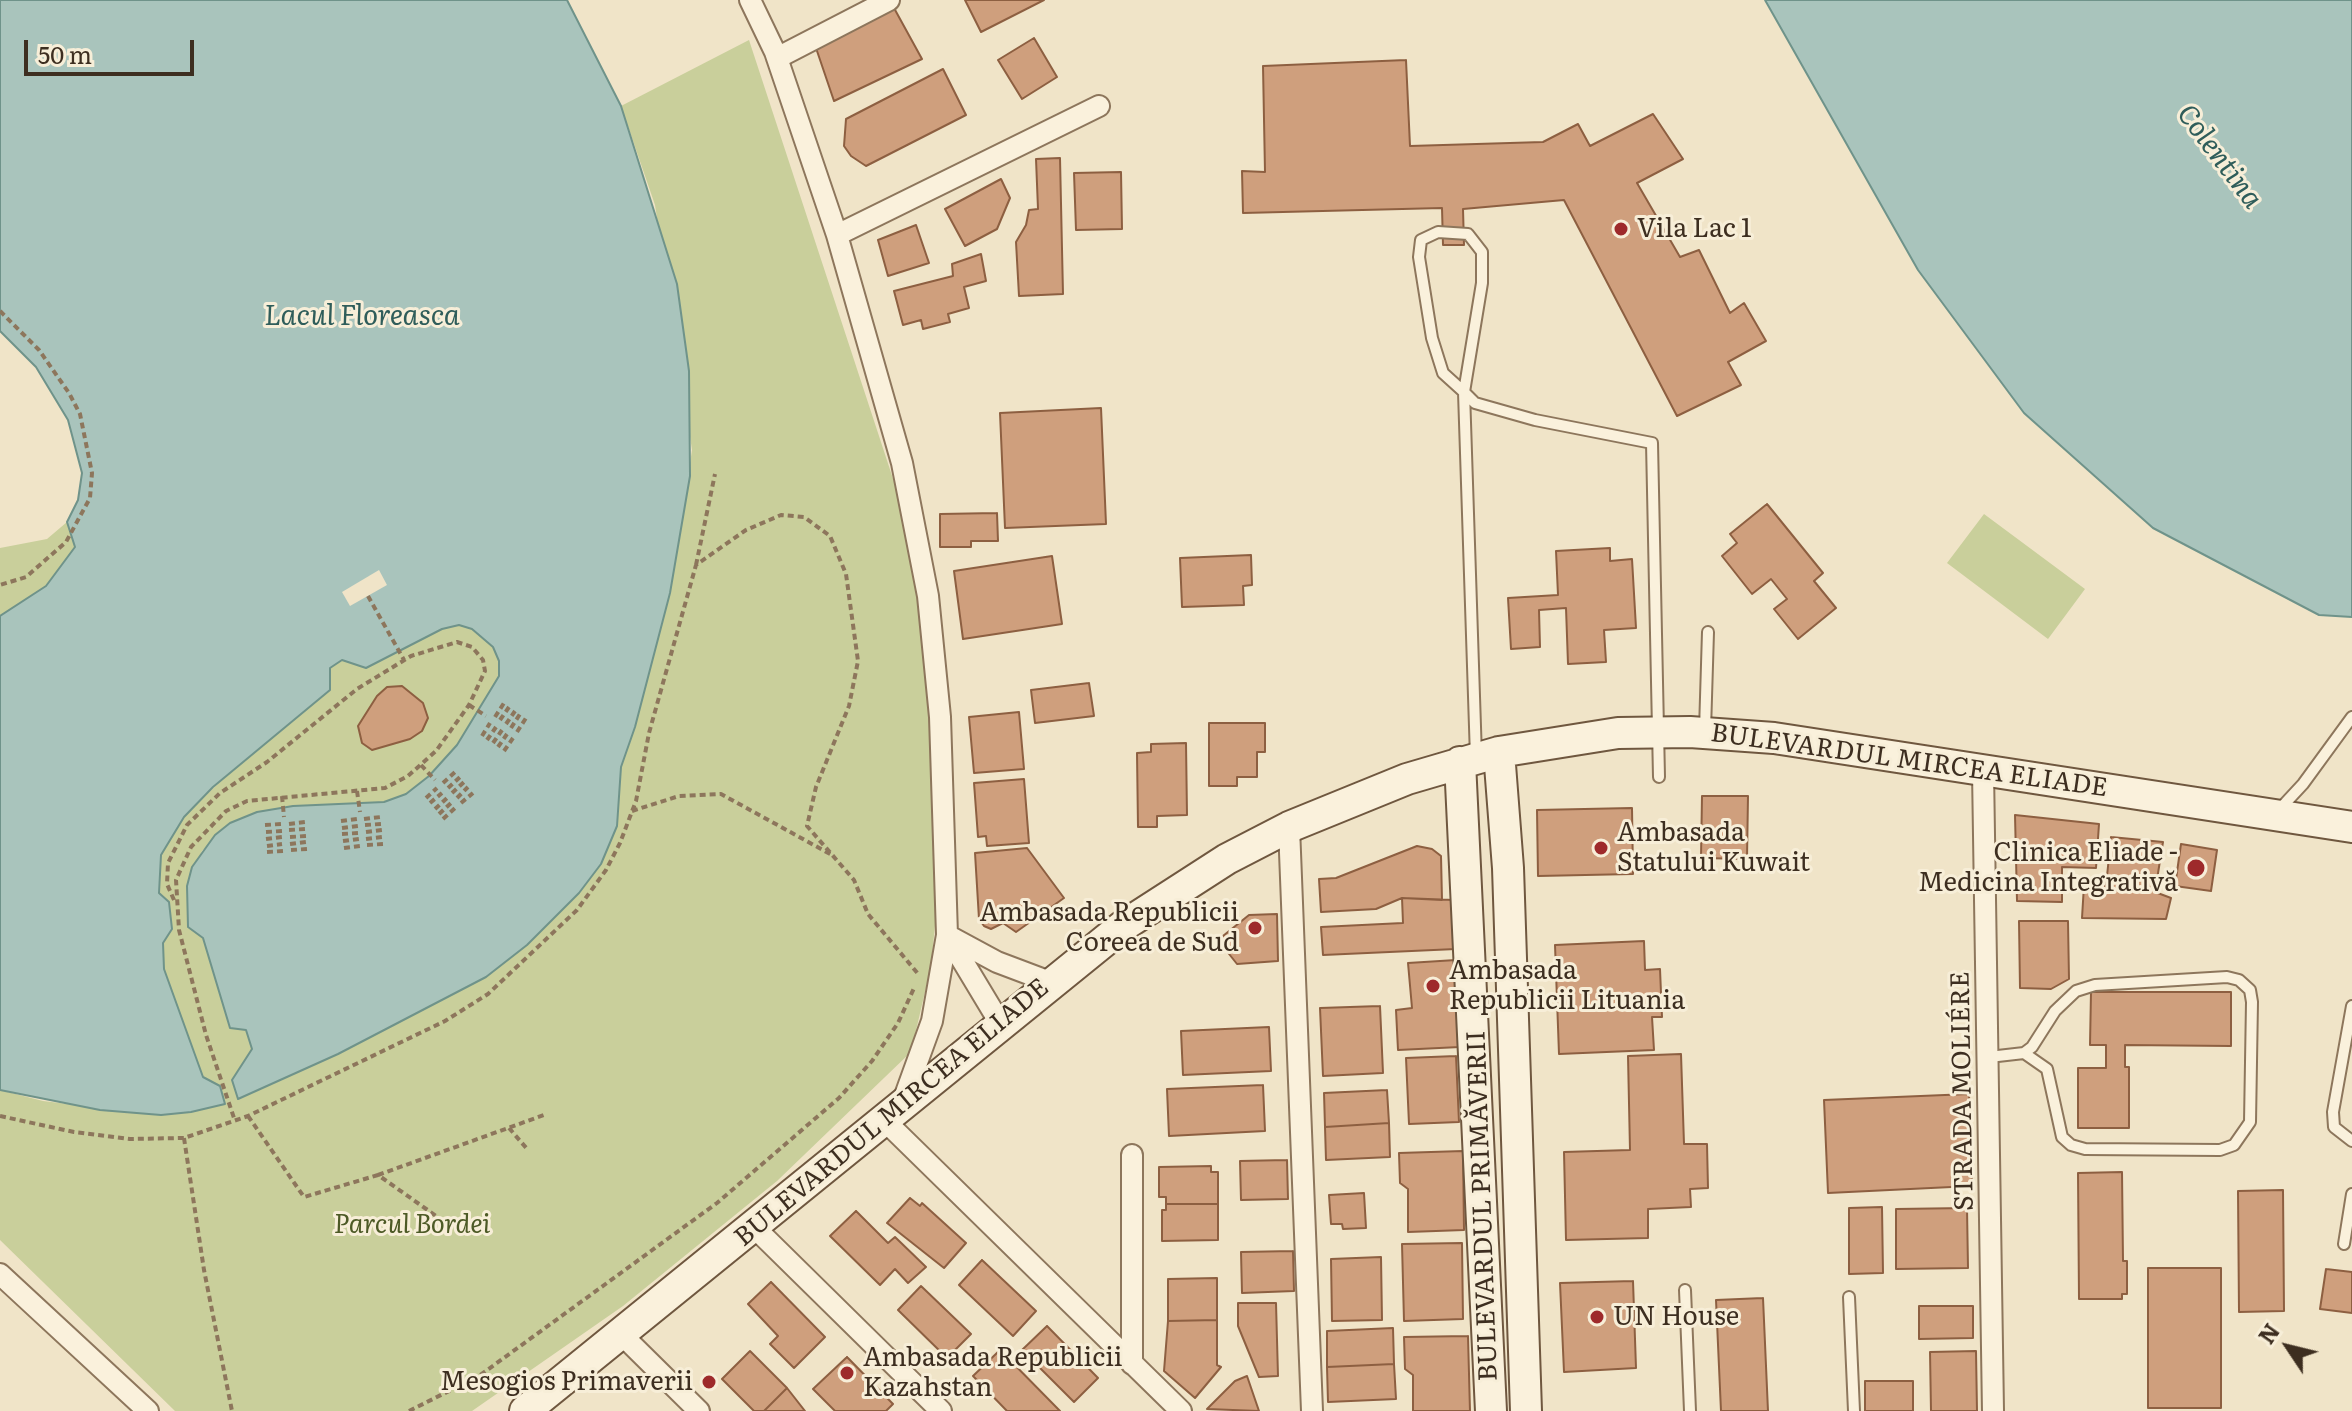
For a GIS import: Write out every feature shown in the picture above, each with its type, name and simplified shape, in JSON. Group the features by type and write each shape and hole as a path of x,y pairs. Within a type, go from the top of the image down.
{"street":[{"path":"750,0 777,58 837,235 902,463 928,596 940,717 947,935 940,991 926,1044 892,1112 1132,1364 1181,1411"},
{"path":"777,58 889,0"},
{"path":"837,235 1099,106"},
{"name":"BULEVARDUL MIRCEA ELIADE","path":"525,1411 622,1335 1050,982 1171,892 1289,827 1407,779 1478,758 1618,733 1705,733 1774,738 2352,827"},
{"name":"BULEVARDUL PRIMĂVERII","path":"1478,758 1493,1002 1505,1322 1491,1411"},
{"name":"BULEVARDUL PRIMĂVERII","path":"1478,758 1508,868 1493,1002"},
{"name":"STRADA MOLIÉRE","path":"1983,771 1993,1411"},
{"path":"1289,827 1312,1411"},
{"path":"947,935 997,962 1050,982"},
{"path":"947,935 1000,1023"},
{"path":"1132,1155 1132,1364"},
{"path":"754,1227 941,1411"},
{"path":"0,1274 148,1411"},
{"name":"BULEVARDUL PRIMĂVERII","path":"1505,1322 1526,1411"},
{"path":"622,1335 699,1411"}],"lane":[{"path":"1478,758 1464,392 1482,283 1482,252 1468,234 1438,232 1421,240 1419,257 1432,338 1443,373 1464,392 1475,403 1535,420 1652,443 1659,777"},
{"path":"1705,733 1708,632"},
{"path":"2275,813 2303,784 2352,717"},
{"path":"1989,1057 2024,1053 2032,1047 2066,997 2076,991 2095,985 2227,977 2239,980 2250,990 2252,1002 2250,1122 2234,1145 2220,1150 2085,1149 2071,1145 2062,1137 2047,1069 2024,1053"},
{"path":"2352,1006 2333,1112 2334,1127 2352,1141"},
{"path":"2344,1244 2352,1194"},
{"path":"1685,1290 1690,1411"},
{"path":"1849,1297 1854,1411"}],"path":[{"path":"0,311 39,350 69,393 80,414 92,473 90,498 66,542 26,577 0,585"},
{"path":"0,1116 116,1138 155,1141 184,1138 248,1116 445,1021 488,994 577,910 606,870 632,811 649,733 696,565 715,474"},
{"path":"696,565 746,530 781,515 804,517 830,536 846,574 858,661 849,706 816,787 807,826 854,880 868,914 919,976 940,991"},
{"path":"368,596 404,660"},
{"path":"174,900 176,880 183,862 207,827 226,811 247,801 385,788 421,765 436,751 469,705 485,671 483,660 472,647 457,642 442,644 404,660 357,689 202,809 187,825 168,863 167,884 174,900 206,1035 220,1069 235,1121"},
{"path":"504,703 498,718 509,707"},
{"path":"469,705 486,716"},
{"path":"506,724 518,713 511,728"},
{"path":"517,732 526,718"},
{"path":"482,736 490,723"},
{"path":"496,727 490,742 504,732 501,749 513,738"},
{"path":"421,765 435,780"},
{"path":"443,783 458,775 450,790 464,782"},
{"path":"468,787 459,800 473,793"},
{"path":"426,798 440,790 430,803"},
{"path":"357,791 360,812"},
{"path":"632,811 679,796 721,794 834,856"},
{"path":"282,796 284,817"},
{"path":"437,811 449,800"},
{"path":"443,819 455,808"},
{"path":"364,819 381,817"},
{"path":"341,821 357,819"},
{"path":"289,824 305,822"},
{"path":"265,825 281,824"},
{"path":"365,825 382,827 366,832"},
{"path":"342,828 358,826"},
{"path":"289,830 305,829"},
{"path":"282,831 266,835 282,837"},
{"path":"342,834 358,833"},
{"path":"290,837 306,836"},
{"path":"366,839 382,837"},
{"path":"343,841 359,843 344,848"},
{"path":"306,842 290,847 307,849"},
{"path":"282,844 267,849 283,851"},
{"path":"367,845 383,844"},
{"path":"409,1411 479,1376 717,1203 839,1098 864,1070 898,1023 919,976"},
{"path":"248,1116 304,1197 378,1175 544,1115"},
{"path":"509,1128 528,1150"},
{"path":"184,1138 204,1270 232,1411"},
{"path":"378,1175 439,1218"}],"green space":[{"name":"Parcul Bordei","path":"749,40 900,500 925,623 939,885 931,966 911,1052 777,1181 623,1306 472,1411 175,1411 0,1240 0,1090 43,1101 161,1115 225,1104 203,1078 163,969 159,893 161,855 184,817 241,761 295,718 330,668 342,660 366,668 442,629 459,625 472,629 493,647 499,660 499,676 457,745 429,776 406,794 384,802 293,806 257,812 230,823 202,851 187,886 188,926 203,937 230,1028 246,1029 252,1049 232,1080 312,1064 338,1054 527,945 579,893 601,864 617,826 621,767 635,727 670,593 692,450 655,205 621,106"},
{"path":"1984,514 2085,589 2048,639 1947,563"},
{"path":"67,522 75,547 62,567 46,586 0,616 0,548 47,539"}],"water":[{"name":"Lacul Floreasca","path":"0,0 567,0 621,106 677,284 689,371 690,476 670,593 635,727 621,767 617,826 601,864 579,893 527,945 486,977 338,1054 238,1099 232,1080 252,1049 246,1030 230,1028 203,938 188,927 187,886 192,867 215,835 230,823 257,812 293,806 384,802 406,794 429,776 457,745 499,676 499,661 493,647 472,629 459,625 442,629 366,668 342,660 330,668 330,690 213,787 184,817 161,855 159,893 169,902 172,929 163,943 164,969 203,1077 220,1086 225,1104 191,1112 161,1115 100,1110 0,1090 0,616 46,586 75,547 67,522 78,500 82,473 68,420 36,367 0,331"},
{"name":"Colentina","path":"1765,0 2352,0 2352,617 2319,615 2153,528 2024,413 1918,270"}],"pier":[{"path":"379,570 387,585 350,606 342,592"}],"building":[{"path":"965,0 1044,0 981,32"},
{"path":"894,8 922,59 834,101 816,48"},
{"path":"1034,38 1057,77 1022,99 998,60"},
{"name":"Vila Lac 1","path":"1406,60 1410,146 1543,142 1578,124 1590,146 1653,114 1683,159 1637,183 1680,257 1699,250 1730,313 1744,303 1766,341 1728,362 1741,385 1677,416 1564,200 1463,209 1464,245 1443,245 1442,208 1243,213 1242,171 1265,172 1263,66"},
{"path":"943,69 966,115 866,166 851,156 844,146 846,119"},
{"path":"1060,158 1063,294 1019,296 1016,242 1026,225 1029,210 1038,209 1036,159"},
{"path":"1121,172 1122,229 1076,230 1074,173"},
{"path":"1001,179 1010,198 997,229 965,246 945,209"},
{"path":"916,225 929,263 888,276 878,240"},
{"path":"981,254 986,281 964,287 969,308 948,314 950,322 923,329 921,320 903,325 894,291 953,276 952,264"},
{"path":"1101,408 1106,524 1005,528 1000,413"},
{"path":"1767,504 1823,573 1814,581 1836,608 1798,639 1774,609 1787,599 1771,579 1752,594 1722,556 1737,543 1730,534"},
{"path":"997,513 998,541 971,541 971,547 940,547 940,514"},
{"path":"1610,548 1610,561 1632,559 1636,628 1604,630 1606,662 1568,664 1566,608 1539,610 1540,647 1511,649 1508,598 1558,595 1556,551"},
{"path":"1251,555 1252,585 1243,586 1244,605 1182,607 1180,558"},
{"path":"1052,556 1062,624 963,639 954,571"},
{"path":"1089,683 1094,716 1035,723 1031,690"},
{"path":"402,686 423,703 428,718 422,731 410,739 372,750 362,743 358,726 377,696 387,687"},
{"path":"1019,712 1024,769 974,773 969,717"},
{"path":"1209,723 1265,723 1265,752 1257,752 1257,777 1237,777 1237,786 1209,786"},
{"path":"1186,743 1187,815 1157,816 1157,827 1138,827 1137,753 1151,752 1151,744"},
{"path":"1024,779 1029,843 987,846 986,836 978,837 974,783"},
{"path":"1702,796 1748,796 1747,859 1701,858"},
{"path":"1632,808 1633,874 1538,876 1537,810"},
{"path":"2015,815 2099,824 2096,868 2062,867 2062,902 2017,901"},
{"path":"2111,837 2163,842 2155,892 2171,898 2166,919 2082,918 2084,885 2106,886"},
{"name":"Clinica Eliade - Medicina Integrativă","path":"2181,844 2217,850 2211,891 2175,886"},
{"path":"1417,846 1432,849 1441,856 1442,900 1402,898 1376,909 1321,912 1319,879 1336,878"},
{"path":"1027,848 1064,898 1016,932 1003,923 991,929 984,926 979,919 975,853"},
{"path":"1402,898 1454,900 1456,949 1323,955 1321,927 1403,923"},
{"name":"Ambasada Republicii Coreea de Sud","path":"1277,914 1278,961 1237,964 1218,940 1249,915"},
{"path":"2019,921 2068,921 2069,979 2051,989 2020,988"},
{"path":"1644,941 1645,970 1660,969 1662,1017 1652,1017 1654,1050 1559,1054 1555,945"},
{"name":"Ambasada Republicii Lituania","path":"1456,960 1460,1047 1398,1050 1396,1010 1412,1008 1408,963"},
{"path":"2091,992 2231,992 2231,1046 2125,1045 2125,1067 2129,1067 2129,1128 2078,1128 2078,1068 2106,1068 2106,1045 2090,1045"},
{"path":"1380,1006 1383,1073 1323,1076 1320,1008"},
{"path":"1269,1027 1271,1071 1183,1075 1181,1031"},
{"path":"1681,1054 1684,1144 1707,1144 1708,1188 1690,1189 1691,1207 1648,1209 1648,1238 1566,1240 1564,1152 1630,1150 1628,1056"},
{"path":"1456,1056 1459,1122 1409,1124 1406,1058"},
{"path":"1263,1085 1265,1131 1169,1136 1167,1089"},
{"path":"1387,1090 1389,1123 1325,1127 1324,1093"},
{"path":"1969,1094 1972,1186 1828,1193 1824,1100"},
{"path":"1389,1123 1390,1157 1326,1160 1325,1127"},
{"path":"1463,1151 1464,1230 1408,1232 1408,1189 1400,1183 1399,1153"},
{"path":"1287,1160 1288,1199 1241,1200 1240,1161"},
{"path":"1211,1166 1211,1172 1218,1172 1218,1204 1166,1204 1166,1197 1159,1197 1159,1167"},
{"path":"2122,1172 2123,1261 2127,1261 2127,1294 2122,1294 2122,1299 2079,1299 2078,1173"},
{"path":"2283,1190 2284,1311 2239,1312 2238,1191"},
{"path":"1364,1193 1366,1228 1343,1229 1342,1224 1331,1224 1329,1195"},
{"path":"910,1198 920,1206 922,1203 966,1243 944,1268 887,1223"},
{"path":"1166,1204 1218,1204 1218,1240 1162,1241 1162,1210 1166,1210"},
{"path":"1882,1207 1883,1273 1849,1274 1849,1208"},
{"path":"1967,1208 1968,1268 1896,1269 1896,1209"},
{"path":"856,1211 888,1243 895,1237 926,1267 908,1283 895,1269 880,1285 830,1236"},
{"path":"1462,1243 1463,1319 1404,1321 1402,1244"},
{"path":"1293,1251 1294,1291 1242,1293 1241,1252"},
{"path":"1381,1257 1382,1320 1332,1321 1331,1259"},
{"path":"982,1260 1036,1311 1013,1336 959,1285"},
{"path":"2148,1268 2221,1268 2221,1408 2148,1408"},
{"path":"2326,1269 2352,1272 2352,1313 2320,1309"},
{"path":"1217,1278 1217,1320 1168,1321 1168,1279"},
{"path":"1633,1281 1636,1368 1564,1372 1560,1283"},
{"path":"771,1282 825,1337 794,1368 770,1344 778,1336 748,1304"},
{"path":"921,1286 971,1334 947,1358 898,1310"},
{"path":"1763,1298 1768,1411 1721,1411 1716,1300"},
{"path":"1238,1303 1276,1303 1278,1376 1259,1377 1238,1326"},
{"path":"1919,1306 1973,1306 1973,1338 1919,1339"},
{"path":"1217,1320 1217,1365 1221,1367 1195,1398 1164,1371 1168,1321"},
{"path":"1047,1326 1098,1378 1074,1402 1022,1350"},
{"path":"1393,1328 1394,1364 1327,1367 1327,1331"},
{"path":"1468,1336 1470,1411 1413,1411 1413,1375 1405,1369 1404,1337"},
{"path":"1000,1350 1060,1411 1007,1411 973,1376"},
{"path":"750,1351 787,1388 764,1411 754,1411 722,1379"},
{"path":"1976,1351 1977,1411 1931,1411 1930,1352"},
{"name":"Ambasada Republicii Kazahstan","path":"847,1357 893,1404 886,1411 835,1411 813,1389"},
{"path":"1394,1364 1396,1399 1328,1402 1327,1367"},
{"path":"1247,1376 1259,1411 1207,1409 1235,1381"},
{"path":"1865,1381 1913,1381 1913,1411 1865,1411"},
{"path":"787,1388 805,1411 764,1411"}],"place":[{"name":"Vila Lac 1","path":"1621,229"},
{"name":"Ambasada Statului Kuwait","path":"1601,848"},
{"name":"Clinica Eliade - Medicina Integrativă","path":"2196,868"},
{"name":"Ambasada Republicii Coreea de Sud","path":"1255,928"},
{"name":"Ambasada Republicii Lituania","path":"1433,986"},
{"name":"UN House","path":"1597,1317"},
{"name":"Ambasada Republicii Kazahstan","path":"847,1373"},
{"name":"Mesogios Primaverii","path":"709,1382"}]}
